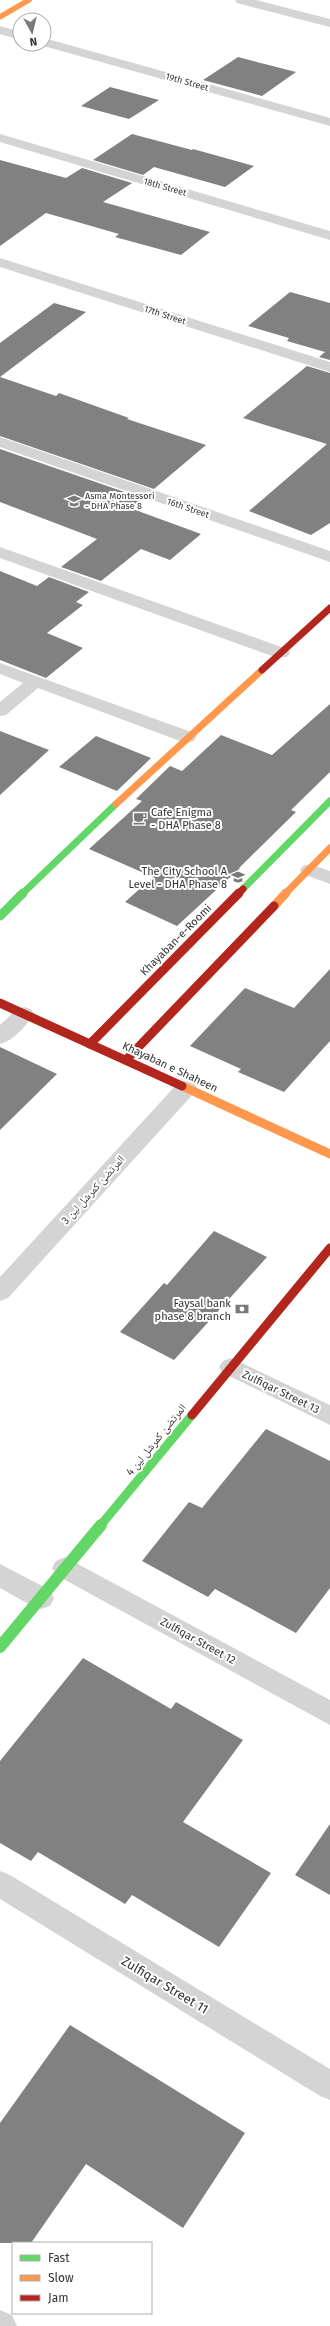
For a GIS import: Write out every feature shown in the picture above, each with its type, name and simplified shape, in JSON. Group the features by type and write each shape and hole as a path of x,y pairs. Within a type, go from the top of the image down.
{"street":[{"path":"0,17 30,0"},
{"path":"241,0 330,23"},
{"path":"0,30 12,34"},
{"name":"19th Street","path":"52,44 330,122"},
{"name":"18th Street","path":"0,138 330,236"},
{"name":"17th Street","path":"0,262 330,367"},
{"name":"16th Street","path":"0,442 330,557"},
{"path":"0,552 281,653"},
{"path":"0,916 187,737 330,608"},
{"path":"0,668 187,737"},
{"path":"0,711 36,681"},
{"name":"Khayaban-e-Roomi","path":"90,1044 330,801"},
{"path":"126,1060 330,848"},
{"path":"310,870 330,878"},
{"name":"Khayaban e Shaheen","path":"0,1003 330,1154"},
{"path":"0,1036 24,1014"},
{"name":"المرتضیٰ کمرشل لین 3","path":"0,1292 186,1088"},
{"name":"المرتضیٰ کمرشل لین 4","path":"0,1647 330,1248"},
{"name":"Zulfiqar Street 13","path":"231,1367 330,1416"},
{"name":"Zulfiqar Street 12","path":"65,1568 330,1713"},
{"path":"0,1575 41,1598"},
{"name":"Zulfiqar Street 11","path":"0,1884 330,2086"}],"building":[{"path":"238,57 296,72 262,96 203,80"},
{"path":"110,87 159,100 129,119 81,106"},
{"path":"132,134 254,166 225,187 154,167 143,175 93,160"},
{"path":"0,160 66,178 82,168 132,183 103,202 210,232 181,255 115,237 119,234 46,213 0,246"},
{"path":"290,292 330,303 330,360 319,357 325,352 287,341 289,338 248,326"},
{"path":"54,303 86,312 0,377 0,343"},
{"path":"307,366 330,373 330,523 311,535 249,511 327,444 243,418"},
{"path":"0,377 56,396 59,393 129,418 127,419 206,445 154,489 0,436"},
{"path":"0,449 142,498 130,508 201,534 170,560 141,549 101,581 61,567 97,539 0,502"},
{"path":"0,571 37,586 49,577 89,592 76,602 83,605 47,633 83,648 46,678 0,660"},
{"path":"330,704 330,772 291,810 296,812 240,868 177,926 125,902 153,877 89,849 142,801 136,799 170,766 182,771 221,735 272,755"},
{"path":"0,731 49,750 0,795"},
{"path":"96,736 151,758 117,791 59,767"},
{"path":"330,969 330,1041 284,1092 238,1072 241,1069 190,1046 245,988 294,1008"},
{"path":"0,1047 57,1074 0,1130"},
{"path":"214,1231 267,1257 174,1360 120,1332 164,1283 167,1285"},
{"path":"266,1429 330,1461 330,1588 296,1633 215,1589 208,1597 142,1561 189,1502 202,1508"},
{"path":"83,1658 171,1709 176,1702 243,1740 183,1822 271,1873 219,1947 132,1895 125,1904 38,1852 31,1861 0,1843 0,1761"},
{"path":"330,1824 330,1895 295,1875"},
{"path":"70,2025 245,2133 183,2228 86,2164 32,2242 0,2243 0,2123"}],"traffic: fast":[{"path":"243,889 330,801"},
{"path":"0,916 116,804"},
{"path":"0,1647 192,1415"}],"traffic: slow":[{"path":"0,17 29,0"},
{"path":"116,804 262,670"},
{"path":"274,906 330,848"},
{"path":"182,1086 330,1154"}],"traffic: jam":[{"path":"262,670 330,608"},
{"path":"90,1044 243,889"},
{"path":"126,1060 274,906"},
{"path":"0,1003 182,1086"},
{"path":"192,1415 330,1248"}],"place":[{"name":"Asma Montessori - DHA Phase 8","path":"74,501"},
{"name":"Cafe Enigma - DHA Phase 8","path":"140,818"},
{"name":"The City School A Level - DHA Phase 8","path":"238,877"},
{"name":"Faysal bank phase 8 branch","path":"242,1309"}]}
